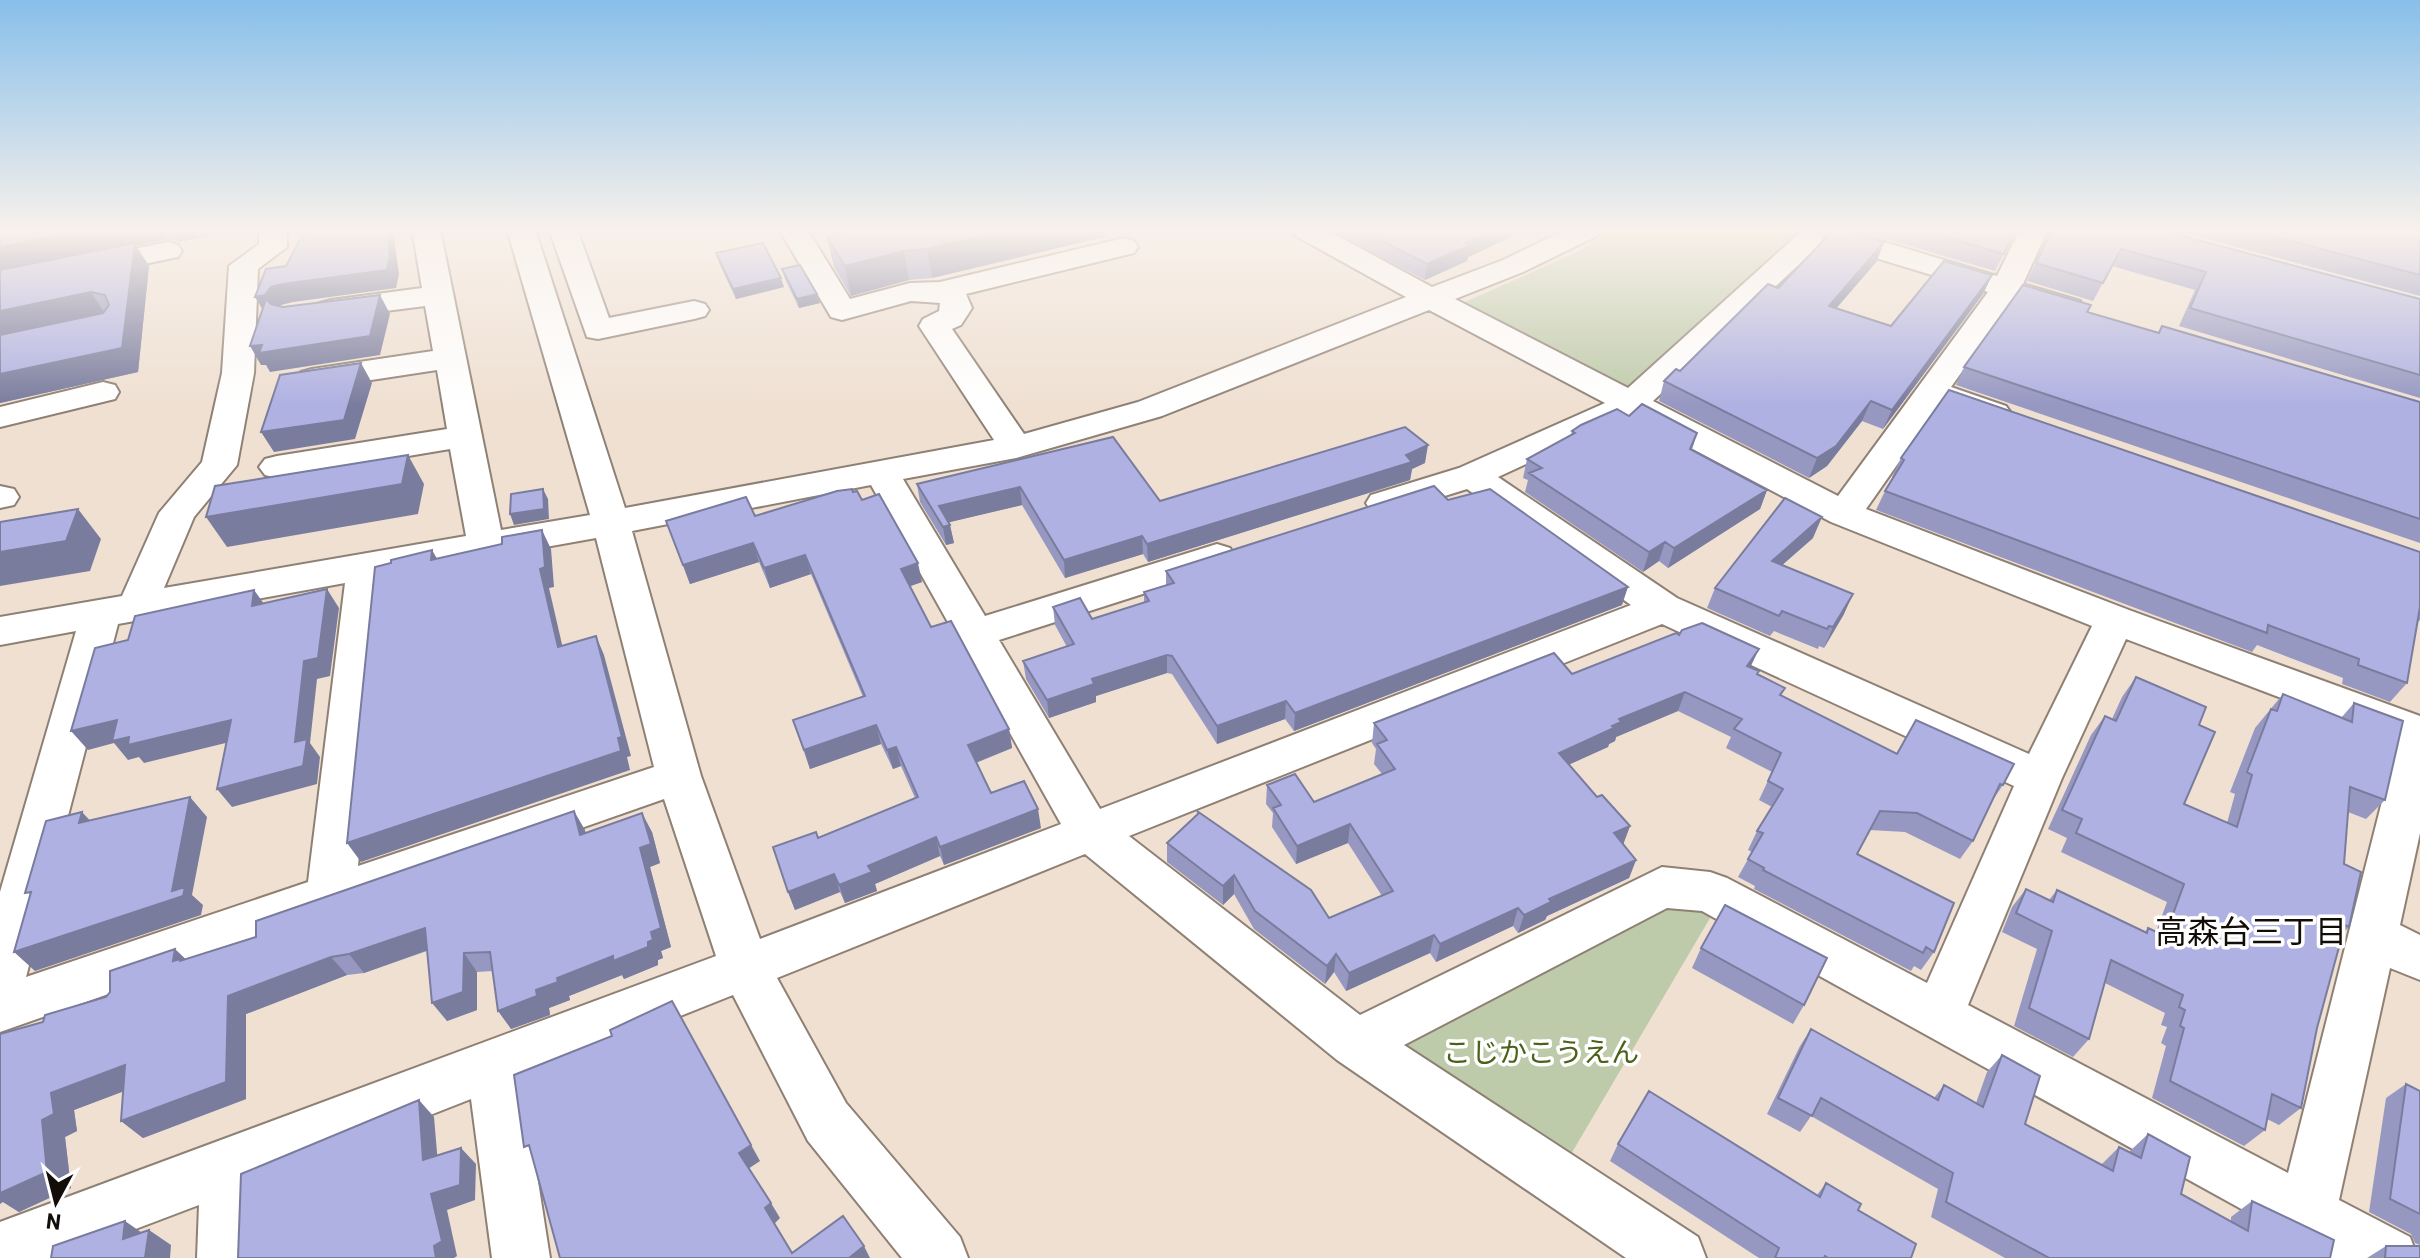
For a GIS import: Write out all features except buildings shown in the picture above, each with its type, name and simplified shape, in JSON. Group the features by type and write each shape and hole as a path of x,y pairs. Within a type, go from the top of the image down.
{"street":[{"path":"141,596 177,513 219,465 238,373 243,288"},
{"path":"437,288 486,546"},
{"path":"539,288 611,523 679,776 745,968 827,1122 939,1258"},
{"path":"583,288 598,330 694,310"},
{"path":"828,288 842,311 894,299 910,292 954,288"},
{"path":"1411,288 1844,514 2420,734 2307,1214"},
{"path":"0,631 486,546 1016,447 1150,409 1459,288"},
{"path":"1351,514 1472,476 1630,404 1755,288"},
{"path":"1844,514 2006,288 2095,315"},
{"path":"894,299 890,314 899,323 934,326 950,318 957,308 954,298 940,291"},
{"path":"308,312 438,295"},
{"path":"934,326 1016,447"},
{"path":"291,382 450,358"},
{"path":"0,417 103,392"},
{"path":"1933,392 2022,423"},
{"path":"277,467 465,436"},
{"path":"882,474 1089,831 1356,1043 1677,1258"},
{"path":"1472,476 1663,608 2040,778"},
{"path":"973,634 1245,548"},
{"path":"331,894 366,567"},
{"path":"0,1251 229,1167 745,968 1663,608"},
{"path":"0,979 101,614"},
{"path":"1938,1015 2040,778 2115,620"},
{"path":"0,1009 679,776"},
{"path":"1356,1043 1662,887 1710,892 2389,1258"},
{"path":"2372,936 2420,958"},
{"path":"493,1065 521,1258"},
{"path":"226,1258 229,1167"}],"green space":[{"path":"1497,288 1743,288 1631,388 1619,388 1456,306"},
{"name":"こじかこうえん","path":"1675,901 1713,913 1567,1161 1403,1056 1402,1034"}],"district":[{"name":"高森台三丁目","path":"2251,932"}]}
